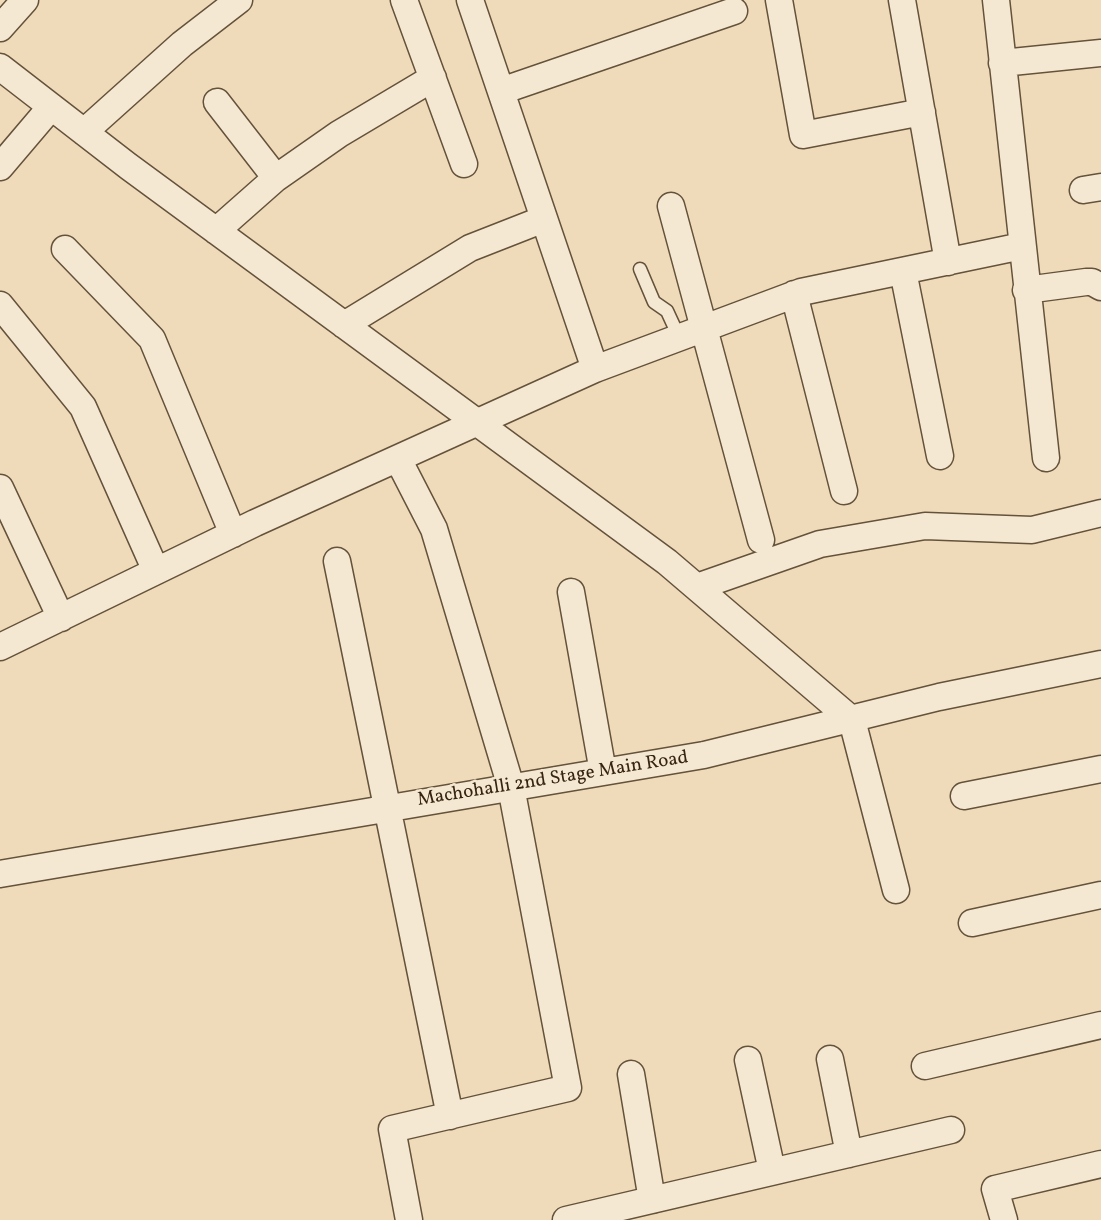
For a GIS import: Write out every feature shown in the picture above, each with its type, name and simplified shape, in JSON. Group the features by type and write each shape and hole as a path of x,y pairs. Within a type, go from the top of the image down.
{"street":[{"path":"0,28 25,0"},
{"path":"84,132 182,44 239,0"},
{"path":"404,0 464,164"},
{"path":"470,0 595,369"},
{"path":"779,0 803,135 922,112"},
{"path":"902,0 948,262"},
{"path":"996,0 1046,458"},
{"path":"501,91 734,11"},
{"path":"1002,64 1101,53"},
{"path":"0,67 216,231 667,562 852,720 896,890"},
{"path":"216,231 276,178 339,134 433,78"},
{"path":"217,102 276,178"},
{"path":"0,167 51,107"},
{"path":"671,206 692,332 761,540"},
{"path":"344,325 470,248 544,219"},
{"path":"0,647 233,534 595,369 794,294 1022,246"},
{"path":"65,249 152,339 233,534"},
{"path":"903,271 940,456"},
{"path":"1026,290 1086,282 1101,287"},
{"path":"794,294 844,491"},
{"path":"0,305 83,407 156,571"},
{"path":"398,459 434,529 511,787 568,1088 392,1129 409,1220"},
{"path":"0,488 61,618"},
{"path":"697,587 820,544 925,526 1032,530 1101,513"},
{"path":"337,561 450,1116"},
{"path":"571,593 603,772"},
{"name":"Machohalli 2nd Stage Main Road","path":"0,874 705,755 939,697 1101,664"},
{"path":"964,796 1101,769"},
{"path":"972,923 1101,895"},
{"path":"925,1066 1101,1025"},
{"path":"830,1059 849,1154"},
{"path":"748,1060 772,1171"},
{"path":"631,1074 652,1200"},
{"path":"566,1220 951,1130"},
{"path":"1004,1220 995,1189 1101,1164"}],"lane":[{"path":"640,269 654,302 692,332"}]}
